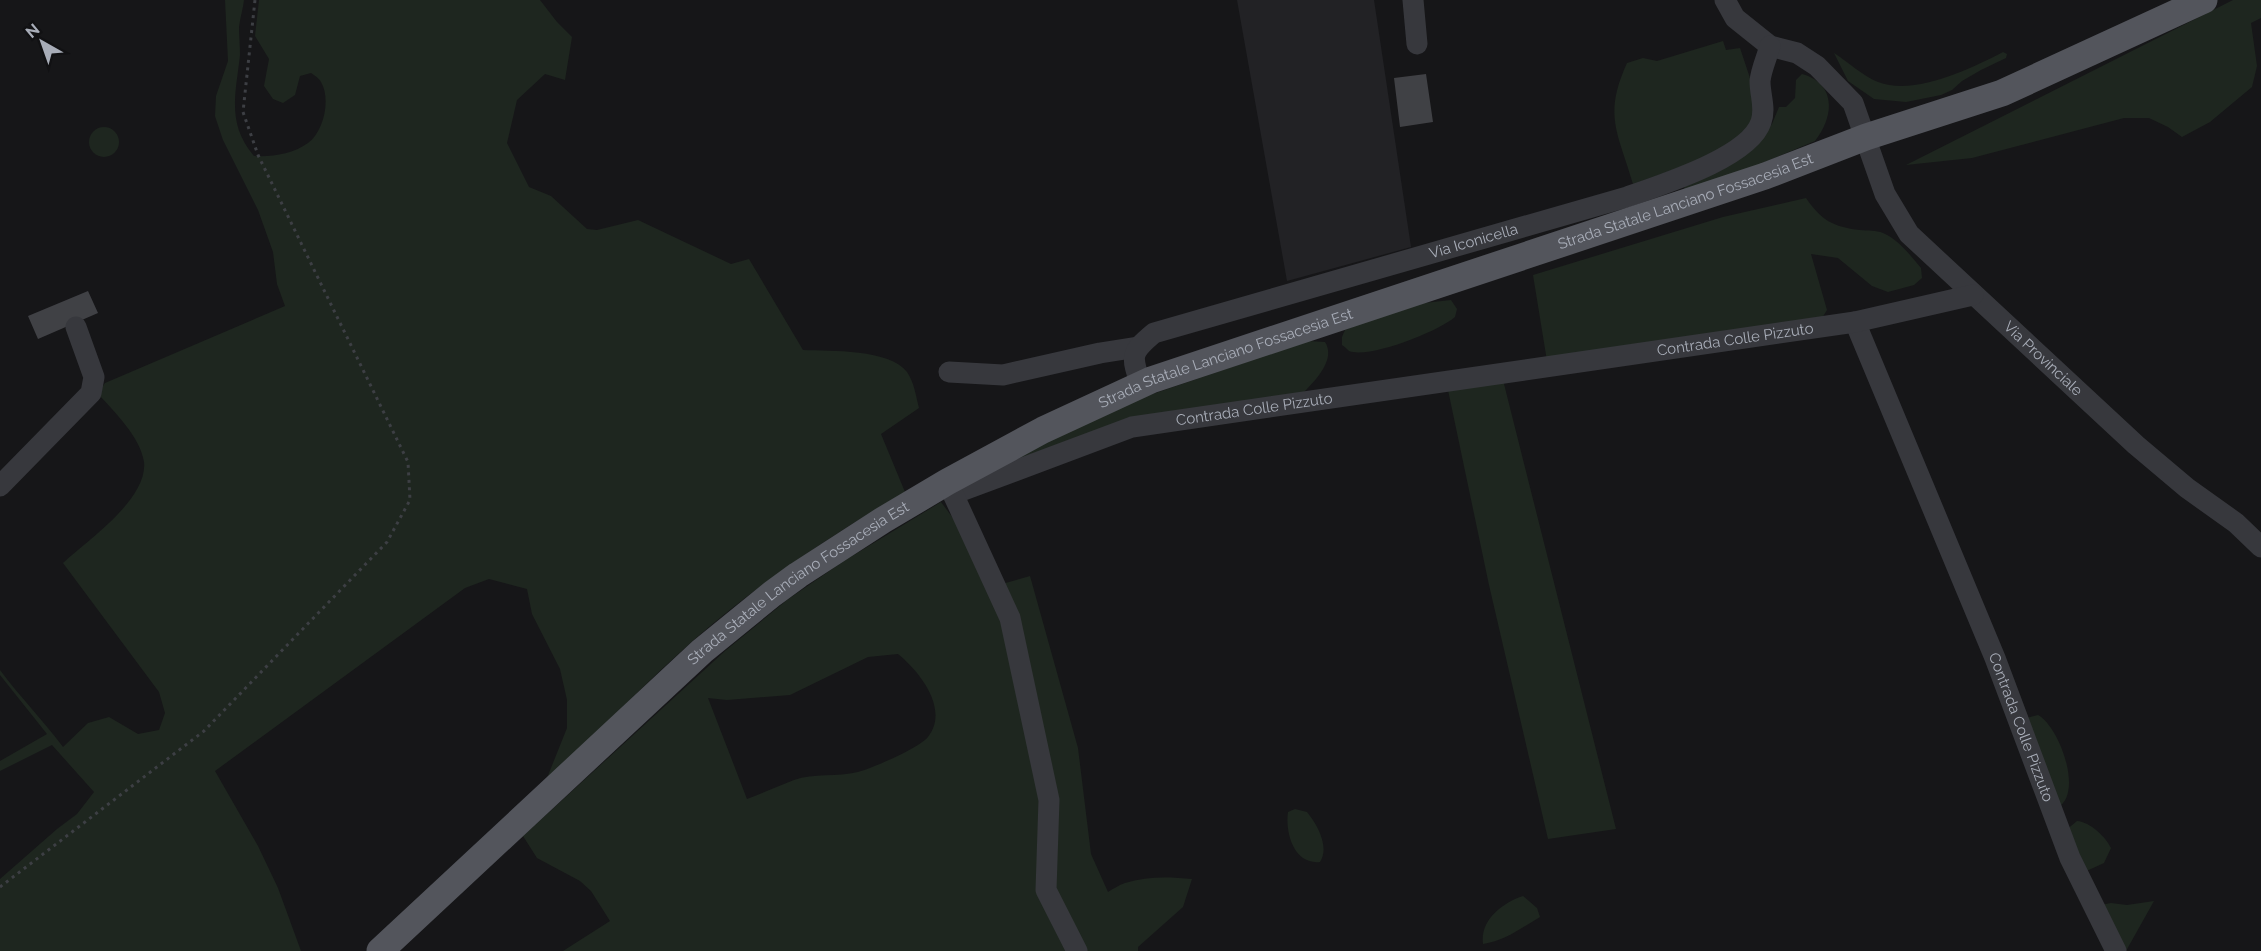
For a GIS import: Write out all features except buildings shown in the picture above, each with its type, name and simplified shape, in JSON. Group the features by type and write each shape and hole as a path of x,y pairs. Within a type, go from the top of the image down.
{"main road":[{"name":"Strada Statale Lanciano Fossacesia Est","path":"380,951 702,651 798,575 870,528 950,488 1043,430 1141,385 1765,176 1866,137 2002,93 2204,0"}],"street":[{"path":"1413,0 1417,44"},
{"path":"1725,0 1736,18 1770,46"},
{"name":"Via Provinciale","path":"1770,46 1797,53 1817,66 1853,102 1885,194 1908,234 2136,445 2187,488 2236,523 2261,547"},
{"name":"Via Iconicella","path":"1138,347 1154,333 1616,201 1694,173 1730,154 1750,139 1761,125 1764,109 1760,81 1770,46"},
{"path":"1855,322 1973,295"},
{"name":"Contrada Colle Pizzuto","path":"950,488 1132,427 1855,322 1995,658 2070,858 2116,951"},
{"path":"0,486 91,393 94,377 76,327"},
{"path":"949,372 1003,375 1100,353 1138,347 1133,361 1141,385"},
{"path":"950,488 1010,618 1049,800 1046,890 1077,951"}],"path":[{"path":"0,886 204,731 387,542 410,500 408,462 262,165 243,112 255,0"}],"shaded area":[{"path":"225,0 244,0 239,27 240,55 235,95 236,120 245,144 254,156 261,156 289,152 308,143 314,138 322,123 326,106 321,82 311,73 300,76 295,95 283,103 273,99 264,86 269,59 255,36 259,0 540,0 572,37 565,80 545,74 517,100 507,143 529,187 551,196 587,229 597,230 638,220 731,264 749,259 803,350 843,351 874,355 899,364 911,380 919,408 881,434 905,492 797,560 720,617 658,673 545,783 567,728 567,700 560,669 532,614 527,589 489,579 465,588 215,771 258,846 278,888 301,951 0,951 0,879 77,814 94,792 52,745 0,771 0,761 47,734 0,675 0,670 63,747 88,723 109,717 138,734 159,730 165,713 159,692 63,563 101,531 127,504 143,476 144,462 138,444 126,425 98,394 105,383 285,306 277,284 273,252 258,210 223,140 215,116 216,96 228,61"},
{"path":"1237,0 1374,0 1411,247 1287,281"},
{"path":"2233,0 2261,0 2261,18 2251,23 2257,66 2252,87 2210,122 2182,137 2149,118 2124,118 1972,158 1906,165"},
{"path":"1723,41 1726,50 1740,48 1756,96 1755,121 1718,154 1633,184 1618,137 1614,111 1620,81 1627,63 1643,58 1657,61"},
{"path":"2003,52 2007,54 2006,58 1962,81 1952,90 1941,95 1906,102 1874,99 1848,81 1834,53 1861,73 1878,82 1908,86 1959,73"},
{"path":"1802,74 1821,85 1827,93 1829,102 1826,122 1815,141 1681,197 1685,186 1759,142 1772,124 1779,107 1786,107 1795,98 1796,80"},
{"path":"104,127 114,132 119,142 114,152 104,157 94,152 89,142 94,132"},
{"path":"1806,198 1828,221 1851,229 1880,232 1889,236 1904,248 1921,268 1922,278 1914,285 1888,292 1872,286 1838,258 1811,254 1827,310 1822,318 1547,361 1533,275 1723,217"},
{"path":"1451,300 1457,309 1455,317 1420,336 1372,351 1349,351 1342,345 1345,330 1354,326 1424,303"},
{"path":"1308,341 1325,342 1328,355 1323,369 1304,392 1018,466 1011,456 1100,412"},
{"path":"1503,380 1616,829 1548,839 1489,585 1448,390"},
{"path":"941,502 1002,584 1030,576 1078,748 1091,854 1108,892 1123,884 1142,879 1192,879 1183,907 1138,947 1138,951 563,951 610,921 591,891 580,881 537,858 523,836 725,651 787,600 844,561","holes":["898,654 923,680 934,703 936,715 934,726 928,737 915,747 865,770 802,778 747,799 708,698 727,700 790,695 868,657"]},
{"path":"2038,715 2054,733 2066,761 2069,790 2065,801 2057,808 2023,719"},
{"path":"1295,809 1307,812 1318,829 1324,850 1320,862 1311,862 1304,858 1293,846 1287,820 1288,812"},
{"path":"2077,821 2097,831 2111,848 2104,863 2082,873 2065,831"},
{"path":"1523,896 1537,908 1540,917 1506,937 1483,944 1485,927 1494,914 1507,903"},
{"path":"2154,901 2126,951 2096,906 2111,903 2127,905"}]}
